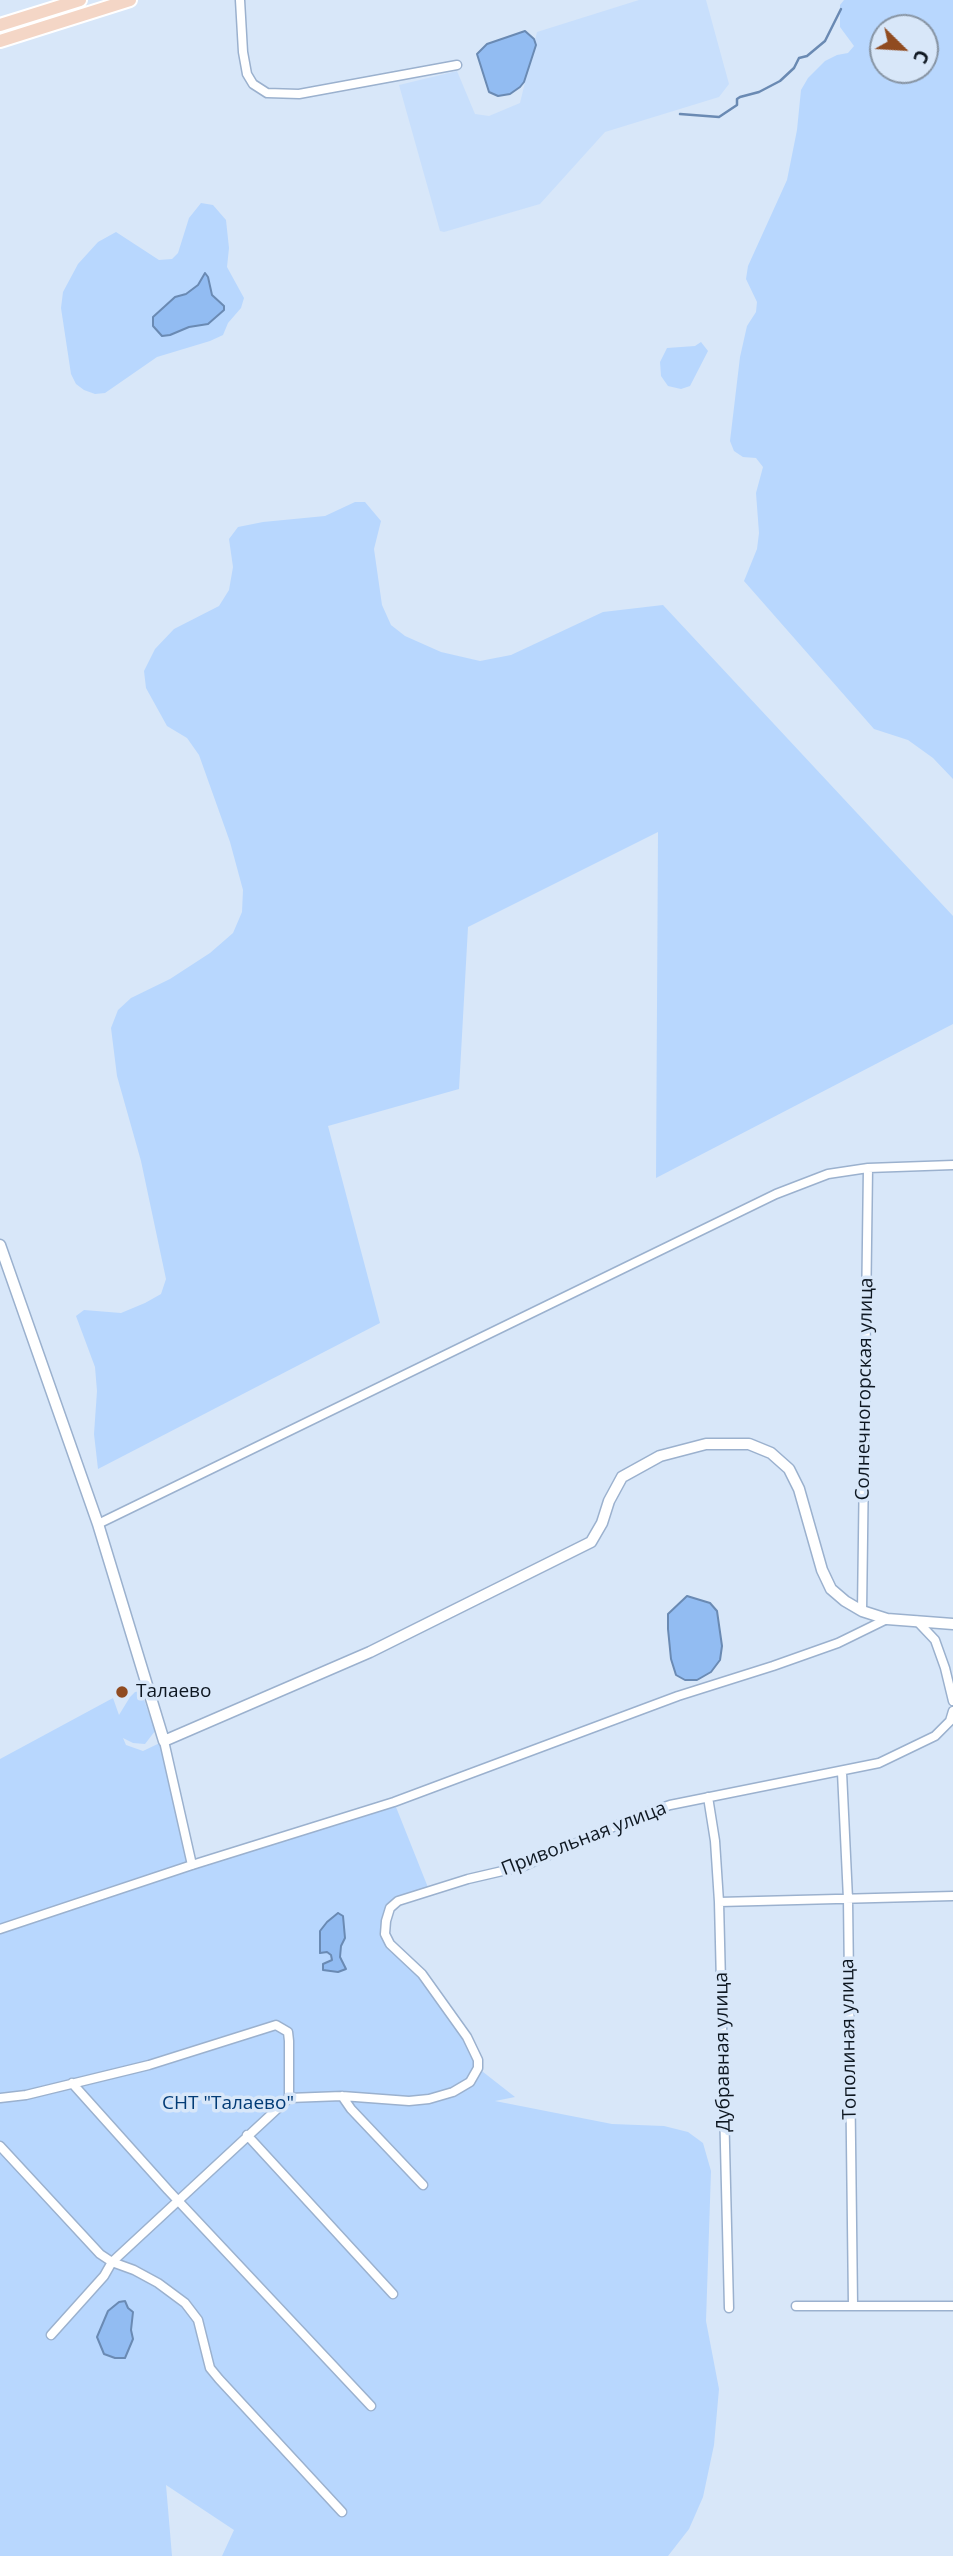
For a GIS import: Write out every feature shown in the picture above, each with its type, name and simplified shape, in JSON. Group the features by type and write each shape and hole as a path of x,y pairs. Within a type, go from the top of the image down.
{"highway":[{"path":"0,24 80,0"},
{"path":"0,41 130,0"}],"street":[{"path":"240,0 247,74 253,84 267,93 299,94 457,65"},
{"path":"97,1524 776,1194 828,1174 868,1168 953,1165"},
{"name":"Солнечногорская улица","path":"862,1611 868,1168"},
{"path":"0,1245 97,1524 164,1741 192,1865"},
{"path":"164,1741 370,1652 591,1542 622,1477 660,1457 706,1444 749,1444 771,1453 789,1469 799,1489 819,1559 831,1589 845,1601 862,1611 887,1619 951,1627"},
{"path":"0,1929 394,1801 678,1696 838,1643 887,1619"},
{"path":"917,1621 934,1640 945,1668 953,1701"},
{"name":"Привольная улица","path":"342,2096 408,2101 429,2099 453,2092 470,2082 478,2068 478,2060 467,2037 422,1974 390,1944 385,1934 390,1908 407,1896 524,1866 638,1816 708,1797 879,1763 935,1736 950,1721 953,1712"},
{"name":"Тополиная улица","path":"842,1772 848,1899 853,2305"},
{"name":"Дубравная улица","path":"708,1797 715,1841 719,1902 729,2308"},
{"path":"719,1902 953,1896"},
{"path":"0,2098 26,2095 149,2065 276,2025 288,2032 289,2098"},
{"path":"72,2083 371,2406"},
{"path":"51,2336 104,2276 112,2262 289,2098 342,2096 423,2185"},
{"path":"247,2136 393,2294"},
{"path":"0,2146 100,2254 112,2262 134,2270 185,2302 198,2320 210,2368 342,2512"},
{"path":"796,2306 953,2306"}],"shaded area":[{"path":"639,0 706,0 729,84 719,97 605,132 540,204 440,231 399,85 457,71 475,114 489,116 520,103 537,32"},
{"path":"525,31 534,39 536,45 524,82 510,94 498,96 489,92 477,54 487,44"},
{"path":"205,273 212,295 224,306 224,310 208,324 162,336 153,326 153,317 175,297 186,294 198,285"},
{"path":"687,1596 710,1603 717,1611 722,1646 720,1660 711,1672 697,1680 685,1680 676,1675 671,1659 668,1614"},
{"path":"338,1913 343,1916 345,1938 340,1957 346,1969 338,1972 323,1970 323,1964 332,1960 327,1952 320,1953 320,1931"},
{"path":"125,2301 133,2312 133,2339 125,2358 115,2358 104,2354 97,2337 108,2311 119,2302"}],"green space":[{"path":"844,0 953,0 953,779 933,758 908,740 874,729 744,581 757,549 759,533 756,493 763,467 756,458 743,457 734,451 730,441 740,357 747,326 756,312 757,302 746,279 748,266 787,180 797,130 801,90 808,78 825,61 848,53 854,46 840,27 840,5"},
{"path":"201,203 213,205 226,220 229,248 227,267 244,298 241,308 228,323 223,335 157,357 105,393 95,394 84,390 76,384 71,374 61,308 63,292 78,264 98,242 116,232 159,260 172,259 178,253 189,218"},
{"path":"701,342 708,351 690,386 681,389 668,386 661,376 660,362 667,348 695,346"},
{"path":"355,502 365,502 381,521 374,549 382,605 391,625 405,636 441,652 480,661 511,655 603,612 663,605 953,916 953,1024 656,1178 658,832 468,927 459,1089 328,1126 380,1323 98,1469 94,1434 97,1391 95,1367 76,1316 84,1310 121,1313 161,1294 166,1279 141,1161 117,1076 111,1028 118,1010 131,998 170,979 210,953 233,933 242,912 243,890 230,842 199,755 187,738 167,726 146,688 144,671 155,649 174,629 219,606 229,590 233,567 229,539 238,527 325,516"},
{"name":"СНТ \"Талаево\"","path":"141,1691 155,1731 145,1744 133,1743 123,1738 126,1745 143,1751 164,1741 192,1865 394,1802 429,1890 390,1908 385,1934 415,1965 467,2037 478,2068 515,2097 495,2101 612,2124 664,2126 688,2132 703,2143 711,2171 706,2321 719,2389 714,2445 703,2497 689,2529 668,2556 222,2556 234,2530 166,2485 172,2556 0,2556 0,1759 113,1698 119,1715 130,1697"}],"waterway":[{"path":"680,114 719,117 737,105 737,99 740,97 759,92 780,81 794,68 799,58 807,56 825,41 841,9"}],"place":[{"name":"Талаево","path":"122,1692"}]}
